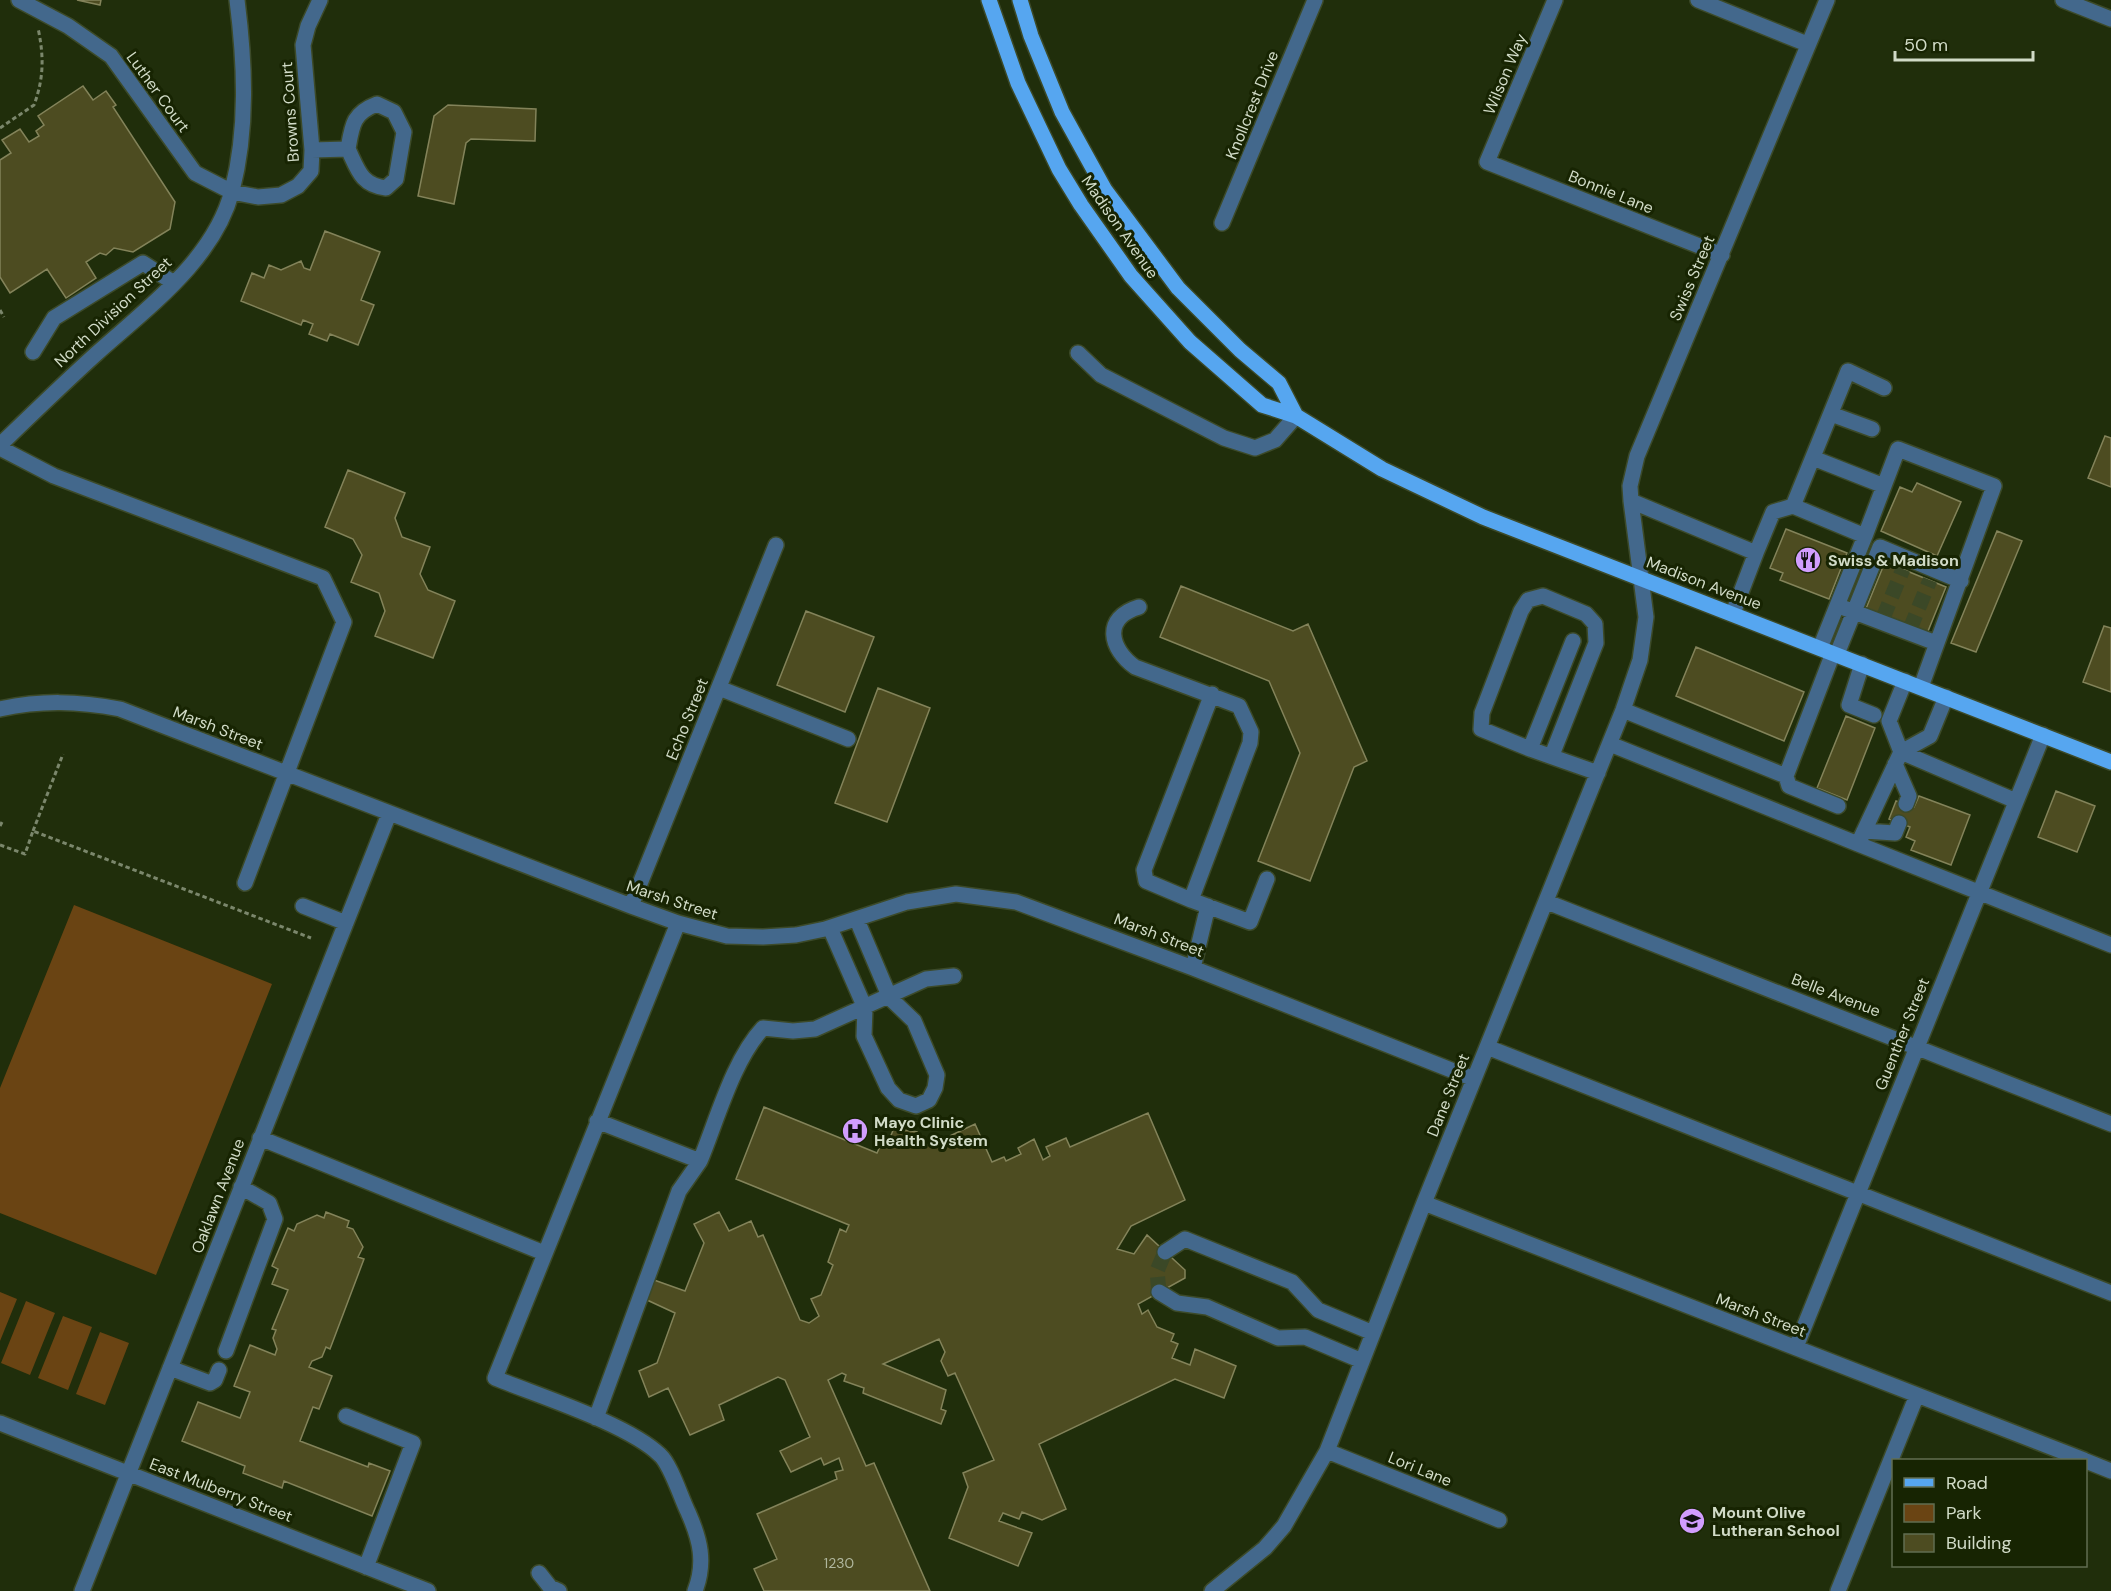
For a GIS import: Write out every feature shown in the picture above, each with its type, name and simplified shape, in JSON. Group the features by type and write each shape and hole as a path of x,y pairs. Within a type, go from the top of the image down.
{"main road":[{"name":"Madison Avenue","path":"990,0 1018,83 1059,169 1081,205 1131,276 1183,335 1221,372 1262,405 1296,416 1382,469 1483,517 2111,762"},
{"name":"Madison Avenue","path":"1020,0 1041,63 1062,112 1105,190 1178,288 1240,350 1279,383 1296,416"}],"street":[{"name":"Luther Court","path":"19,0 69,26 111,56 195,173 232,192"},
{"name":"North Division Street","path":"0,447 174,283 204,248 232,192 245,117 237,0"},
{"name":"Browns Court","path":"232,192 258,197 280,195 298,186 311,171 312,150 303,45 308,26 320,0"},
{"name":"Knollcrest Drive","path":"1222,223 1315,0"},
{"name":"Wilson Way","path":"1487,162 1555,0"},
{"path":"1698,0 1808,44"},
{"name":"Swiss Street","path":"1641,578 1630,486 1637,456 1827,0"},
{"path":"2063,0 2111,19"},
{"path":"377,104 394,112 404,132 396,179 386,188 372,186 361,176 348,149 352,125 362,109 377,104"},
{"path":"312,150 348,149"},
{"name":"Bonnie Lane","path":"1487,162 1722,255"},
{"path":"33,352 54,318 143,263 174,283"},
{"path":"1078,353 1101,375 1224,438 1255,448 1275,440 1296,416"},
{"path":"1793,506 1848,371 1884,388"},
{"path":"1831,414 1872,429"},
{"path":"0,447 54,476 323,578 344,622 245,883"},
{"path":"1830,652 1836,606 1898,449 1994,486 1921,687"},
{"path":"1813,458 1884,486"},
{"path":"1631,501 1756,553"},
{"path":"1733,614 1773,512 1793,506 1865,536"},
{"name":"Echo Street","path":"631,906 776,545"},
{"path":"1838,806 1789,786 1786,776 1830,652 1854,610 1880,547 1905,564 1932,575 1960,581"},
{"name":"Dane Street","path":"1212,1591 1265,1548 1284,1526 1327,1451 1424,1203 1623,710 1640,660 1646,617 1641,578"},
{"path":"1552,755 1596,643 1597,633 1595,624 1586,614 1543,596 1528,600 1521,611 1482,713 1481,729 1598,773"},
{"path":"1836,606 1883,620 1936,643"},
{"path":"1138,607 1119,616 1115,624 1113,637 1124,659 1136,667 1239,706 1251,732 1250,743 1191,900"},
{"path":"1530,749 1573,640"},
{"path":"1862,664 1849,705 1874,715"},
{"path":"1905,681 1889,721 1909,796 1906,804"},
{"path":"719,688 848,739"},
{"path":"1212,694 1144,870 1146,881 1250,922 1267,879"},
{"path":"1861,838 1898,758 1930,736 1946,697"},
{"name":"Marsh Street","path":"0,709 26,703 60,701 86,702 120,709 631,906 678,923 727,936 796,935 830,928 907,902 956,894 1016,902 1193,968 1474,1079"},
{"path":"1623,710 1786,776"},
{"name":"Guenther Street","path":"1796,1347 2043,735"},
{"path":"1610,744 1861,838 1979,892 2111,945"},
{"path":"1898,758 2016,801"},
{"name":"Oaklawn Avenue","path":"82,1591 389,814"},
{"path":"1861,838 1895,833 1899,823"},
{"name":"Belle Avenue","path":"1547,902 2111,1124"},
{"path":"303,906 346,923"},
{"path":"1193,968 1208,906"},
{"path":"830,928 865,1008 864,1036 888,1088 899,1100 916,1106 929,1100 935,1088 937,1075 914,1021 888,995 856,920"},
{"path":"678,923 495,1378 596,1418 638,1440 662,1456 697,1534 702,1556 695,1591"},
{"path":"596,1418 679,1191 700,1161 752,1040 763,1028 793,1031 814,1029 926,979 954,976"},
{"path":"1487,1047 2111,1293"},
{"path":"597,1121 700,1161"},
{"path":"260,1138 544,1253"},
{"path":"226,1351 275,1219 270,1203 241,1187"},
{"name":"Marsh Street","path":"1424,1203 2080,1459"},
{"path":"1165,1251 1185,1239 1292,1282 1318,1310 1373,1333"},
{"path":"1159,1292 1177,1303 1207,1307 1278,1338 1305,1337 1362,1361"},
{"path":"170,1368 210,1383 215,1380 219,1370"},
{"path":"1838,1591 1917,1395"},
{"path":"346,1416 413,1443 366,1567"},
{"name":"East Mulberry Street","path":"0,1423 428,1591"},
{"name":"Lori Lane","path":"1327,1451 1499,1520"},
{"name":"Marsh Street","path":"2087,1462 2111,1471"},
{"path":"539,1573 549,1587 559,1591"}],"path":[{"path":"0,128 34,105 39,92 44,55 38,28 39,10"},
{"path":"0,310 4,317"},
{"path":"0,844 25,854 63,754"},
{"path":"0,826 2,822"},
{"path":"33,831 311,938"}],"green space":[{"path":"74,905 272,984 156,1275 0,1213 0,1088"},
{"path":"0,1292 17,1299 0,1341"},
{"path":"26,1301 55,1313 30,1375 1,1363"},
{"path":"63,1316 92,1327 68,1390 38,1378"},
{"path":"100,1332 129,1343 105,1405 76,1394"}],"building":[{"path":"77,0 101,0 100,5"},
{"path":"83,86 93,100 106,91 116,105 113,107 175,202 170,229 133,252 114,248 106,255 100,253 86,262 96,278 66,298 47,269 10,293 0,277 0,160 11,153 2,140 20,129 29,142 39,136 36,131 44,125 38,116"},
{"path":"448,105 536,109 535,141 471,139 466,143 454,204 418,196 434,116"},
{"path":"325,231 380,252 361,300 374,305 358,345 330,334 327,341 309,334 313,324 303,320 301,325 241,301 252,273 264,278 269,265 281,270 301,261 304,268 310,270"},
{"path":"2105,436 2111,438 2111,487 2088,478"},
{"path":"348,470 405,493 395,518 402,537 430,547 420,574 428,590 455,601 433,658 375,636 385,611 379,593 351,582 362,555 353,539 325,527"},
{"path":"1917,483 1961,502 1937,556 1881,531 1900,487 1912,492"},
{"name":"Swiss & Madison","path":"1786,529 1847,553 1829,599 1780,580 1783,573 1770,568"},
{"path":"1997,531 2022,541 1976,652 1951,643"},
{"path":"1885,562 1946,587 1926,636 1865,611"},
{"path":"1181,586 1293,631 1308,624 1367,761 1354,767 1310,881 1258,861 1300,753 1269,681 1160,637"},
{"path":"806,611 874,637 845,712 777,685"},
{"path":"2104,626 2111,628 2111,692 2083,682"},
{"path":"1696,647 1804,692 1784,741 1676,696"},
{"path":"878,688 930,708 887,822 835,803"},
{"path":"1846,716 1875,728 1847,800 1817,788"},
{"path":"2056,791 2095,806 2077,852 2038,837"},
{"path":"1919,796 1970,815 1951,865 1911,850 1915,841 1906,837 1910,827 1889,819 1896,801 1914,807"},
{"path":"764,1107 877,1153 884,1138 889,1140 894,1128 917,1132 917,1145 933,1144 975,1124 992,1162 1004,1157 1006,1161 1021,1154 1018,1148 1034,1139 1043,1160 1050,1156 1046,1147 1066,1138 1070,1147 1148,1113 1185,1200 1131,1226 1117,1249 1134,1254 1147,1235 1185,1270 1185,1278 1138,1304 1142,1314 1148,1310 1157,1327 1174,1334 1171,1341 1178,1344 1172,1358 1190,1365 1195,1349 1236,1366 1224,1398 1175,1379 1039,1444 1066,1509 1042,1520 1022,1512 1019,1519 1003,1513 999,1521 1032,1533 1018,1566 949,1538 968,1487 963,1473 994,1460 955,1373 948,1376 941,1361 945,1352 939,1339 883,1364 946,1390 941,1409 946,1411 941,1424 863,1393 864,1388 844,1381 846,1375 842,1373 828,1380 866,1466 874,1463 930,1591 764,1591 754,1569 777,1559 757,1514 837,1479 835,1472 843,1470 839,1458 824,1465 821,1458 791,1472 780,1451 810,1437 785,1380 778,1377 719,1405 724,1420 690,1435 668,1388 649,1397 639,1371 657,1363 675,1313 647,1300 654,1280 685,1291 704,1243 694,1224 719,1212 729,1231 751,1221 758,1237 763,1235 800,1320 809,1323 819,1316 811,1299 821,1295 833,1265 828,1262 840,1229 846,1232 849,1225 736,1179"},
{"path":"326,1212 349,1221 347,1227 353,1229 363,1247 358,1257 364,1259 330,1349 326,1347 322,1357 312,1361 309,1367 332,1376 319,1409 313,1407 300,1441 368,1467 369,1463 390,1471 372,1516 284,1481 282,1488 243,1473 245,1466 182,1441 198,1402 240,1418 250,1392 234,1386 250,1345 275,1355 277,1349 273,1338 276,1330 272,1329 288,1290 272,1284 278,1269 272,1266 288,1228 294,1231 297,1224 317,1215 324,1218"}],"tunnel":[{"path":"1883,618 1903,569"},
{"path":"1910,629 1930,580"},
{"path":"1159,1292 1157,1271 1165,1252"}],"place":[{"name":"Swiss & Madison","path":"1808,560"},
{"name":"Mayo Clinic Health System","path":"855,1131"},
{"name":"Mount Olive Lutheran School","path":"1692,1521"}]}
